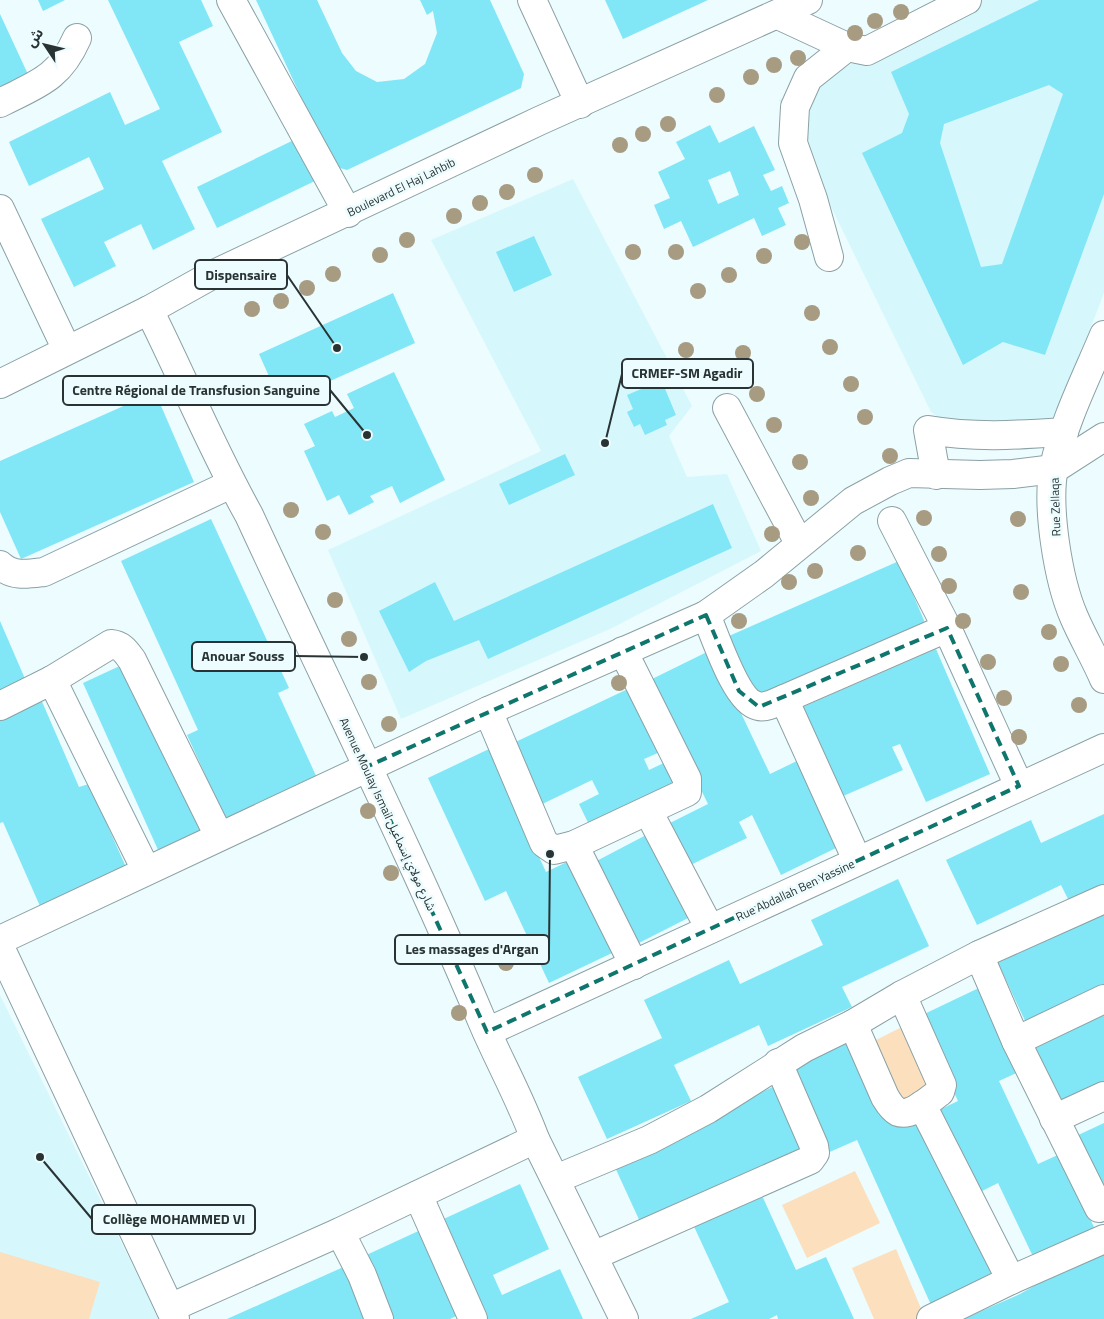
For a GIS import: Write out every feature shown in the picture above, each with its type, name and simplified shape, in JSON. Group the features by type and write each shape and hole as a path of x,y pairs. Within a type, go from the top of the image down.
{"street":[{"path":"231,0 348,213"},
{"path":"532,0 580,104"},
{"name":"Boulevard El Haj Lahbib","path":"0,384 149,310 210,276 348,213 539,121 808,0"},
{"path":"778,15 847,47 867,51 967,0"},
{"path":"0,103 48,79 59,69 77,38"},
{"path":"829,257 813,199 793,143 795,107 808,78 847,47"},
{"path":"0,209 67,350"},
{"name":"Avenue Moulay Ismail شارع مولاي إسماعيل","path":"149,310 182,376 231,484 249,515 524,1109 535,1139 624,1319"},
{"name":"Rue Zellaqa","path":"1104,334 1064,432 1054,469 1053,510 1057,553 1064,585 1074,616 1104,679"},
{"path":"727,408 799,543"},
{"path":"936,475 928,430 988,436 1064,432"},
{"path":"0,940 366,767 706,615 764,574 799,543 853,501 890,481 908,474 1013,474 1054,469 1104,437"},
{"path":"0,565 7,571 23,575 44,572 231,484"},
{"path":"892,521 947,628 1019,786"},
{"path":"706,615 744,697 759,707 784,700 947,628"},
{"path":"0,706 52,680 111,644 119,645 132,660 219,836"},
{"path":"488,711 544,843 554,850 574,845 687,792 687,779 623,651"},
{"path":"52,680 146,870"},
{"path":"784,700 857,860"},
{"name":"Rue Abdallah Ben Yassine","path":"487,1032 857,860 1104,748"},
{"path":"648,811 710,929"},
{"path":"574,845 634,965"},
{"path":"556,1179 658,1136 708,1109 778,1063 853,1024 902,995 979,955 1104,900"},
{"path":"0,947 172,1314 535,1139"},
{"path":"979,955 1016,1040 1054,1119 1102,1211"},
{"path":"853,1024 885,1097 897,1112 904,1112 922,1105 940,1092 942,1085 902,995"},
{"path":"1016,1040 1104,999"},
{"path":"593,1256 810,1160 815,1152 814,1146 778,1063"},
{"path":"1054,1119 1104,1096"},
{"path":"922,1105 1011,1280"},
{"path":"418,1195 473,1319"},
{"path":"340,1232 362,1275 379,1319"},
{"path":"931,1319 1011,1280 1104,1239"}],"highlighted area":[{"path":"706,615 739,691 759,707 947,628 1019,786 487,1032 366,767"}],"shaded area":[{"path":"981,0 1104,0 1104,293 1057,416 1022,434 961,433 931,412 779,100"},
{"path":"573,179 692,406 669,436 687,477 727,474 761,551 610,629 401,719 328,550 541,451 431,240"},
{"path":"0,995 159,1319 0,1319"},
{"path":"902,1027 931,1087 900,1102 872,1042"},
{"path":"855,1171 880,1223 807,1258 782,1205"},
{"path":"896,1249 924,1319 874,1319 852,1268"},
{"path":"0,1252 100,1282 89,1319 0,1319"}],"building":[{"path":"38,0 65,0 43,11"},
{"path":"108,0 201,0 213,26 179,42 222,132 162,161 195,229 153,250 141,224 104,242 116,266 74,287 41,219 104,189 89,157 29,186 9,142 110,92 125,125 160,109"},
{"path":"256,0 317,0 342,53 356,71 377,82 404,79 425,64 437,33 433,11 427,15 420,0 490,0 524,74 521,88 347,170 333,166"},
{"path":"605,0 708,0 623,39"},
{"path":"1039,0 1104,0 1104,194 1045,355 1003,342 963,365 862,153 902,133 909,114 891,72","holes":["1049,85 1063,94 1002,264 981,267 940,143 944,124"]},
{"path":"0,14 32,83 0,99"},
{"path":"710,125 719,143 754,126 775,170 763,175 771,191 782,186 789,203 778,208 786,225 762,236 754,218 693,247 681,221 664,229 654,205 670,198 658,172 685,159 676,142","holes":["730,171 739,195 718,204 708,180"]},
{"path":"298,138 319,179 217,228 197,187"},
{"path":"534,236 552,275 514,292 496,252"},
{"path":"393,293 415,343 281,403 259,354"},
{"path":"394,372 445,480 400,503 392,486 370,496 374,502 349,515 339,495 327,501 304,451 315,446 304,424 332,411 335,417 354,408 347,394"},
{"path":"658,372 676,415 665,420 667,425 645,435 640,424 634,427 627,412 633,409 627,395 646,387 642,379"},
{"path":"155,392 194,482 21,559 0,512 0,461"},
{"path":"565,454 575,475 509,505 499,484"},
{"path":"713,504 732,548 488,659 479,640 426,661 409,672 379,611 435,582 454,621"},
{"path":"211,519 289,688 278,693 318,780 227,822 187,735 198,730 121,561"},
{"path":"899,561 928,630 759,704 729,636"},
{"path":"0,621 29,688 0,701"},
{"path":"936,649 990,774 926,802 900,744 892,747 903,770 834,800 796,710"},
{"path":"711,650 770,774 799,760 840,846 781,875 752,815 739,822 747,838 684,868 664,826 708,804 648,681"},
{"path":"124,664 201,833 159,852 83,683"},
{"path":"630,688 660,752 644,759 649,770 668,761 682,792 594,835 579,804 599,794 592,780 534,808 505,747"},
{"path":"40,697 79,787 89,784 129,874 43,913 3,822 0,823 0,714"},
{"path":"489,749 546,872 569,861 612,953 549,983 506,891 485,901 428,778"},
{"path":"1104,814 1104,890 1071,905 1061,885 977,925 946,860 1031,820 1041,843"},
{"path":"650,833 692,916 629,948 587,866"},
{"path":"898,879 929,946 842,987 852,1007 768,1046 759,1025 674,1065 691,1101 607,1139 578,1077 662,1038 644,1000 729,960 740,984 823,945 811,920"},
{"path":"1104,912 1104,988 1027,1025 998,963"},
{"path":"983,986 1023,1070 999,1081 1038,1164 1060,1154 1099,1238 1038,1267 998,1183 976,1194 937,1111 958,1101 918,1017"},
{"path":"1104,1012 1104,1089 1064,1108 1034,1046"},
{"path":"851,1038 890,1124 919,1111 995,1279 932,1307 857,1140 825,1154 787,1067"},
{"path":"779,1084 808,1146 642,1226 613,1163"},
{"path":"1104,1123 1104,1201 1074,1137"},
{"path":"520,1184 549,1249 493,1275 502,1295 560,1269 583,1319 481,1319 437,1222"},
{"path":"759,1189 796,1270 826,1257 854,1319 778,1319 777,1315 769,1319 691,1319 729,1302 691,1220"},
{"path":"425,1228 464,1312 450,1319 390,1319 362,1257"},
{"path":"1104,1254 1104,1319 963,1319 1020,1294 1059,1272"},
{"path":"348,1265 372,1319 227,1319"}],"place":[{"name":"Dispensaire","path":"337,348"},
{"name":"Centre Régional de Transfusion Sanguine","path":"367,435"},
{"name":"CRMEF-SM Agadir","path":"605,443"},
{"name":"Anouar Souss","path":"364,657"},
{"name":"Les massages d'Argan","path":"550,854"},
{"name":"Collège MOHAMMED VI","path":"40,1157"}]}
